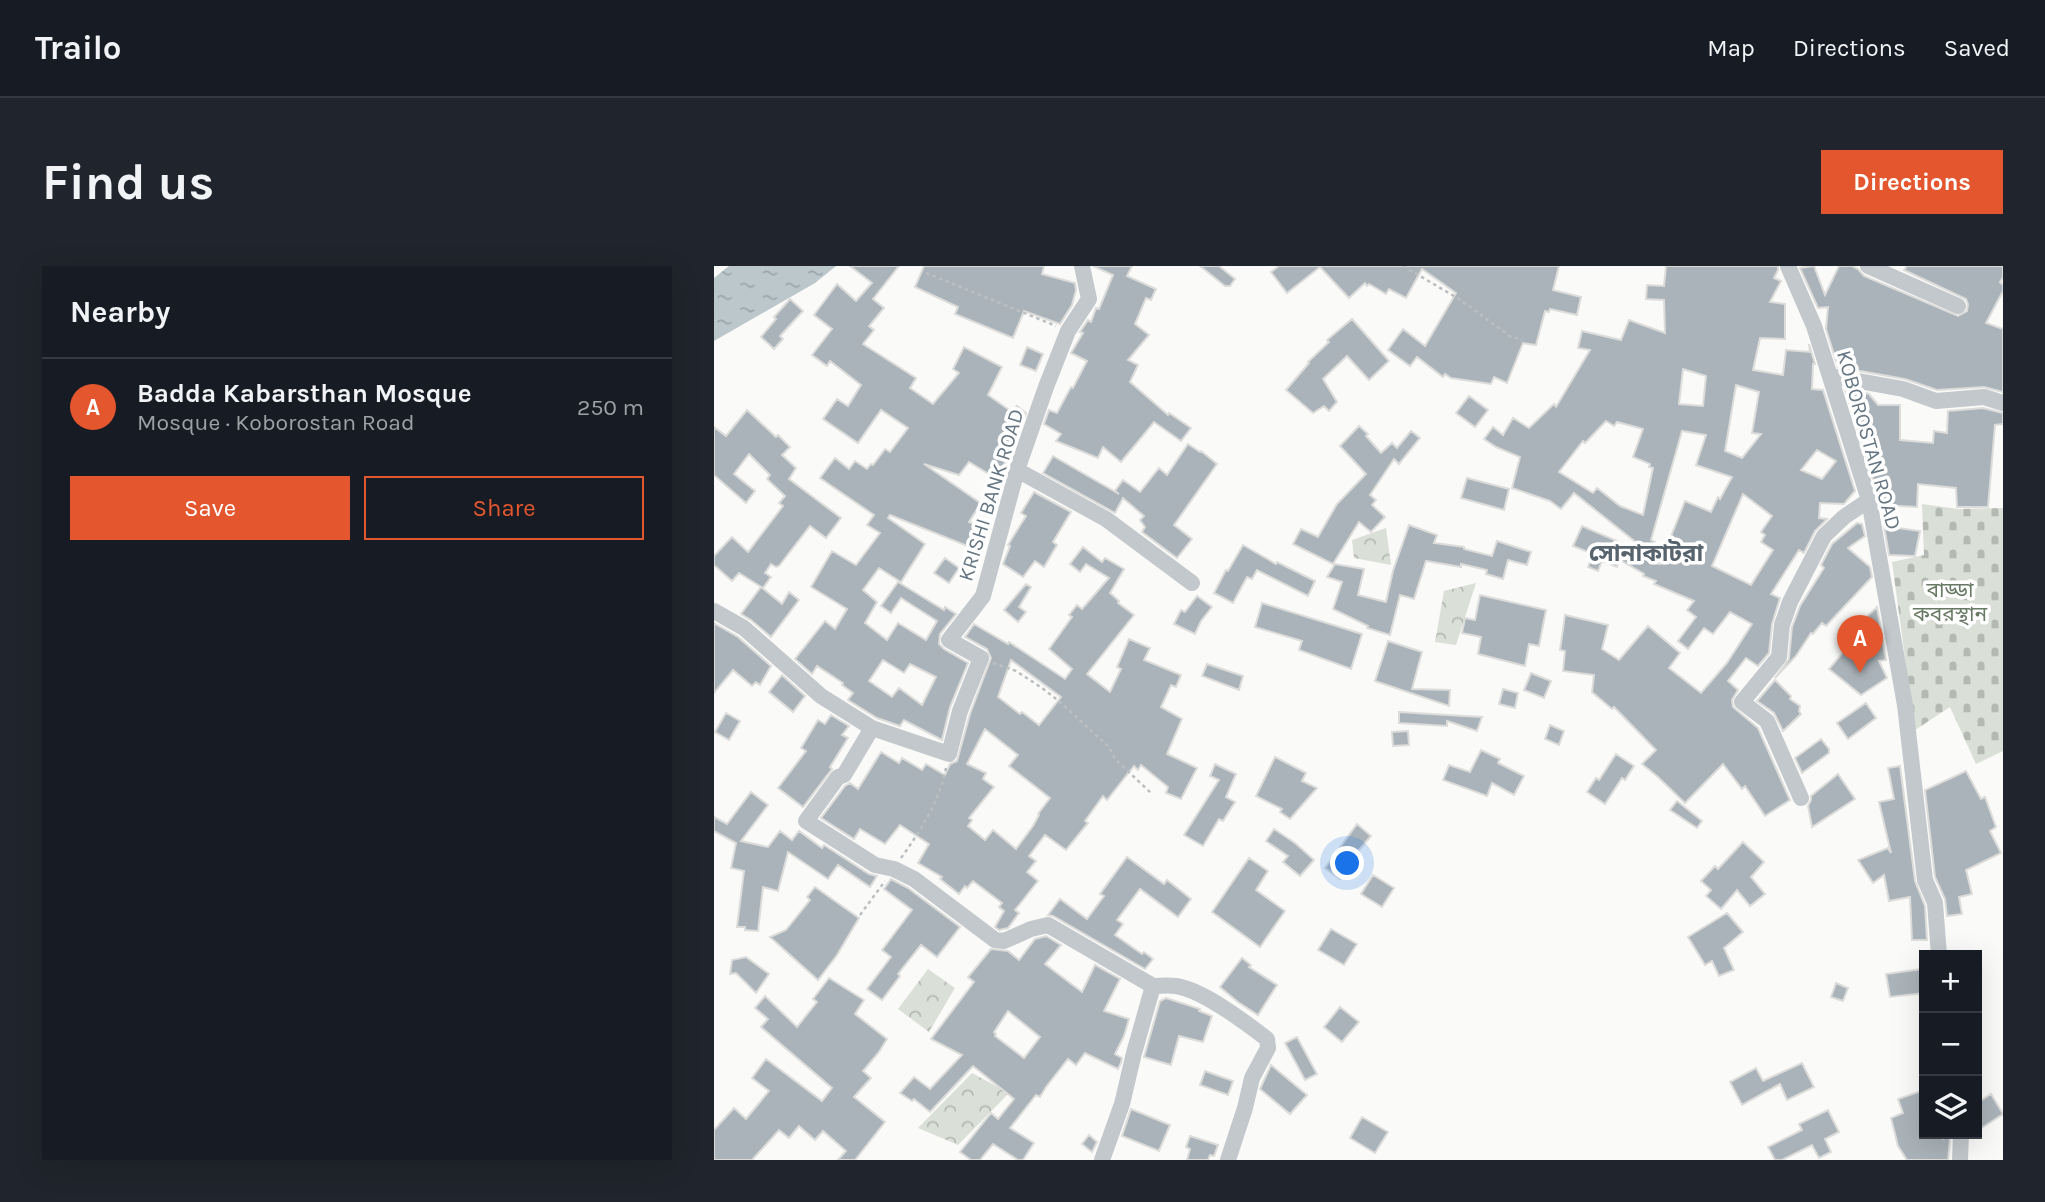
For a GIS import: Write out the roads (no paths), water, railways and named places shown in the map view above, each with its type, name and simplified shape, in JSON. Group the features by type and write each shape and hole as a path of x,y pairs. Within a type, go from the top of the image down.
{"street":[{"name":"KRISHI BANK ROAD","path":"872,728 948,754 960,711 981,658 949,640 983,596 1017,470 1046,387 1068,331 1089,299 1082,266"},
{"name":"KOBOROSTAN ROAD","path":"1788,266 1814,326 1868,500 1905,705 1925,880 1935,903 1939,950"},
{"path":"1868,266 1958,306"},
{"path":"1830,376 1903,388 1936,401 1984,397 2003,403"},
{"path":"1017,470 1106,519 1192,583"},
{"path":"1801,798 1767,721 1742,702 1779,657 1782,625 1790,602 1824,536 1844,516 1868,500"},
{"path":"714,611 744,628 821,696 872,728 844,775 838,778 806,821 875,865 894,869 926,887 995,940 1004,941 1048,925 1153,986 1178,986 1205,998 1238,1017 1267,1039 1269,1048 1252,1078 1227,1160"},
{"path":"1102,1160 1122,1104 1133,1053 1153,986"},
{"path":"1960,1160 1961,1139"}],"water":[{"path":"729,266 836,266 815,283 714,341 714,278"}],"place":[{"name":"Badda Kabarsthan Mosque","path":"1860,673"}],"district":[{"name":"সোনাকাটরা","path":"1646,553"}],"park label":[{"name":"বাড্ডা কবরস্থান","path":"1950,602"}]}
